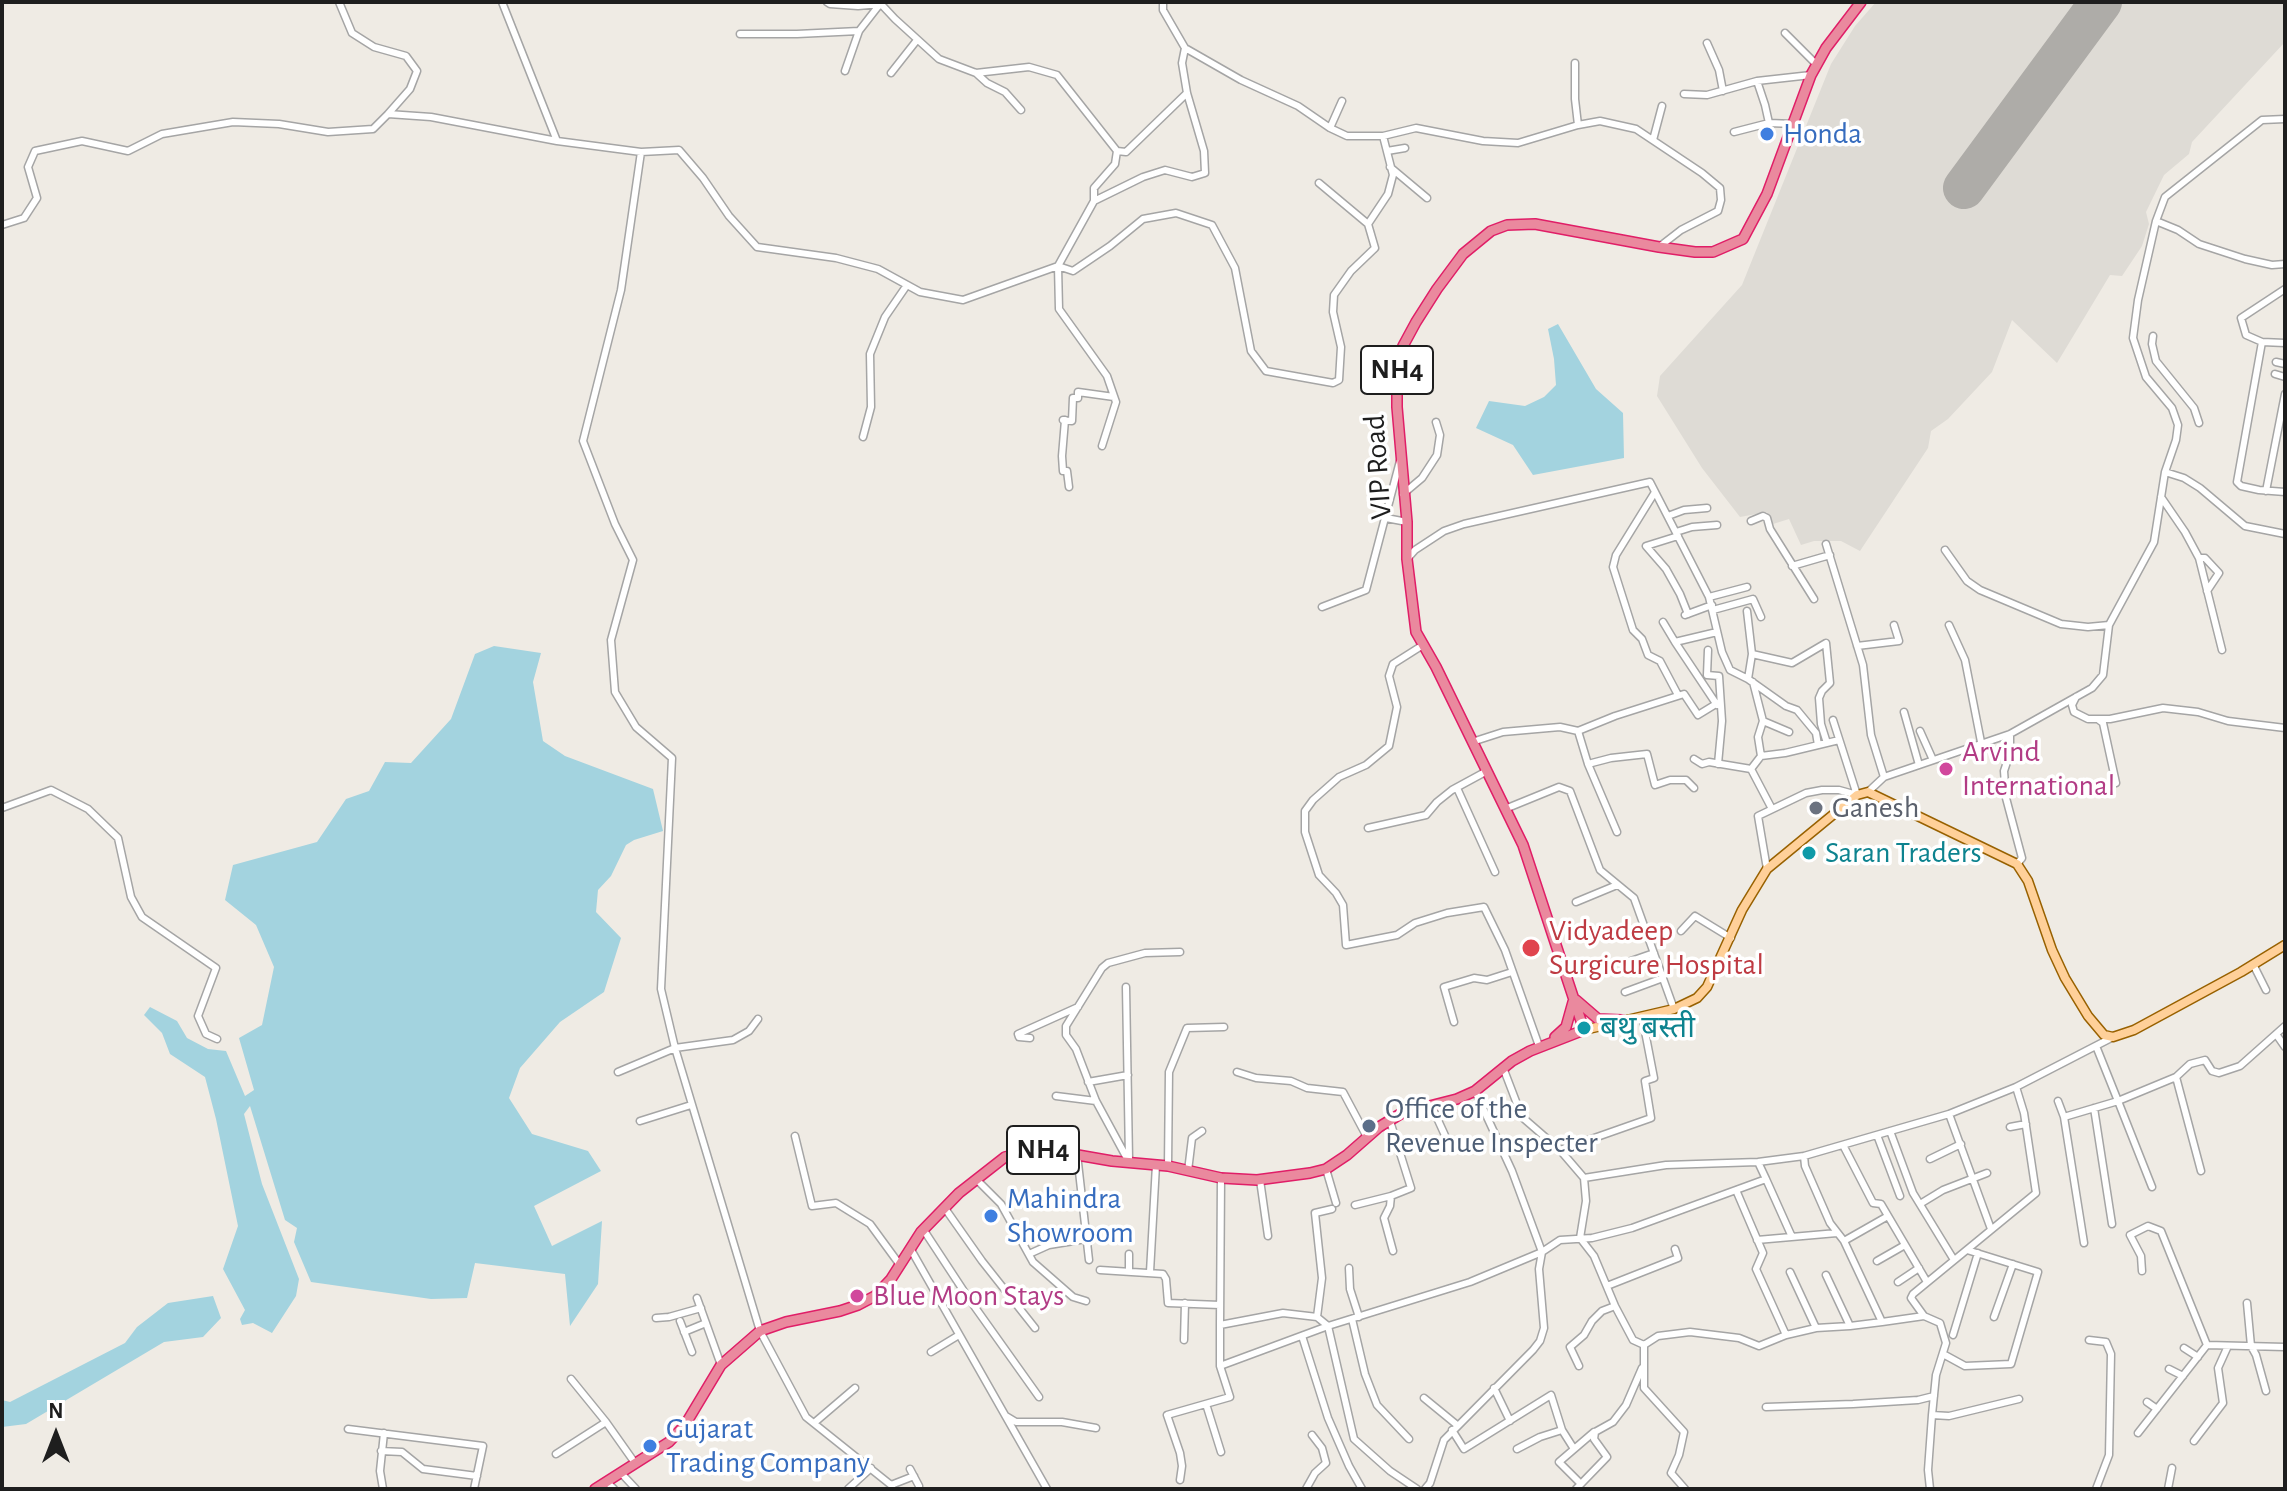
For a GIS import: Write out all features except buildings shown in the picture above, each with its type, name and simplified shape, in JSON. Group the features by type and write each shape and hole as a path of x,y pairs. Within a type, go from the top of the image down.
{"highway":[{"name":"VIP Road","path":"1584,1030 1523,845 1416,632 1407,559 1407,522 1397,407 1397,369 1403,346 1437,289 1463,254 1491,231 1507,225 1535,224 1659,247 1713,252 1743,239 1767,194 1811,75 1843,23 1861,2"},
{"path":"1542,1045 1566,1027 1574,997 1598,1019 1622,1020"},
{"name":"NH4","path":"595,1489 611,1486 621,1473 669,1442 685,1425 721,1365 760,1331 858,1305 875,1296 891,1279 923,1229 944,1207 1005,1157 1031,1151 1077,1154 1168,1166 1221,1178 1260,1180 1326,1169 1402,1113 1432,1107 1475,1091 1512,1061 1542,1045 1584,1030"}],"main road":[{"path":"1584,1030 1674,1009 1697,998 1707,987 1742,910 1767,869 1857,795 1868,792 2017,864 2028,881 2065,978 2096,1028 2104,1035 2113,1037 2134,1030 2285,945"}],"street":[{"path":"2,225 24,218 37,198 28,167 35,151 82,141 128,151 162,134 233,122 279,124 328,132 373,129 410,89 417,71 406,56 374,47 352,33 339,2"},
{"path":"827,2 858,6 880,3"},
{"path":"1163,2 1163,10 1185,48 1241,80 1298,106 1347,136 1383,136 1416,128 1483,141 1518,143 1600,121 1636,129 1720,188 1718,211 1681,230 1659,247"},
{"path":"845,71 859,31 880,3"},
{"path":"880,3 939,59 976,73 1005,92 1021,110"},
{"path":"504,4 557,141"},
{"path":"740,34 859,31"},
{"path":"1785,33 1817,65"},
{"path":"891,73 917,40"},
{"path":"1707,43 1719,70 1723,91"},
{"path":"1094,201 1165,170 1192,177 1205,173 1204,151 1187,93 1182,63 1185,48"},
{"path":"1575,63 1578,125"},
{"path":"976,73 1029,67 1057,75 1117,151 1126,152 1187,93"},
{"path":"1684,94 1707,95 1757,81 1811,75"},
{"path":"1757,81 1769,123"},
{"path":"1330,128 1342,101"},
{"path":"1653,140 1662,106"},
{"path":"388,114 431,117 557,141 641,152 679,150 757,247 836,258 878,269 920,292 963,300 1058,266 1073,271 1143,219 1176,213 1212,225 1235,268 1251,351 1266,371 1333,383 1339,380 1341,347 1333,312 1334,295 1351,271 1375,248 1368,224 1319,183"},
{"path":"1868,792 1884,777 2010,734 2092,688 2103,675 2109,625 2154,542 2165,472 2178,425 2172,408 2146,377 2133,338 2138,300 2156,221 2165,197 2262,120 2285,119"},
{"path":"1734,132 1769,123 1794,124"},
{"path":"1368,224 1388,194 1393,175 1383,136"},
{"path":"1387,151 1405,148"},
{"path":"1102,446 1116,402 1107,376 1059,309 1058,266 1094,201 1094,188 1115,164 1117,151"},
{"path":"641,152 621,290 583,441 615,524 633,560 611,640 615,692 636,727 672,758 661,989 691,1105 760,1331 806,1417 892,1487 912,1473 919,1486"},
{"path":"1390,167 1427,198"},
{"path":"2156,221 2178,230 2199,244 2245,259 2272,265 2285,264"},
{"path":"863,437 871,407 870,354 885,317 907,285"},
{"path":"2285,289 2241,318 2246,335 2262,342 2285,343"},
{"path":"2153,336 2156,361 2194,408 2199,423"},
{"path":"2262,342 2237,482 2241,486 2285,492"},
{"path":"2136,347 2152,344"},
{"path":"2276,362 2285,364"},
{"path":"2275,374 2285,377"},
{"path":"1069,487 1062,456 1064,420 1072,421 1073,398 1078,398 1078,392 1114,397"},
{"path":"2266,491 2285,394"},
{"path":"1403,494 1422,478 1437,455 1440,435 1436,422"},
{"path":"1322,607 1366,590 1401,458"},
{"path":"2165,472 2184,478 2200,488 2245,526 2285,534"},
{"path":"1407,559 1444,531 1464,524 1650,482 1711,604 1725,662 1730,670 1797,710 1816,733 1818,745"},
{"path":"1655,492 1616,555 1613,567 1633,630 1642,639 1648,655 1660,661 1678,695"},
{"path":"2161,497 2199,558 2222,650"},
{"path":"1668,516 1684,510 1707,508"},
{"path":"1751,521 1763,516 1767,518 1770,529 1814,599"},
{"path":"1386,518 1407,522"},
{"path":"1717,525 1692,527 1646,546 1666,569 1687,615 1747,587"},
{"path":"1826,544 1863,665 1871,735 1884,777"},
{"path":"1945,550 1967,581 1980,590 2061,624 2088,627 2109,625"},
{"path":"1792,566 1830,555"},
{"path":"2199,558 2205,558 2219,573 2207,591"},
{"path":"1711,604 1753,599 1761,617"},
{"path":"1747,611 1752,654 1751,680 1763,721 1758,737 1761,756"},
{"path":"1663,622 1721,713"},
{"path":"1857,646 1899,641 1894,625"},
{"path":"1949,625 1965,660 1981,742"},
{"path":"1675,642 1717,632"},
{"path":"1752,654 1792,663 1826,643 1830,683 1819,698 1821,724 1827,743"},
{"path":"1423,645 1393,664 1389,676 1397,707 1389,746 1366,765 1339,777 1313,800 1305,811 1305,832 1319,875 1343,905 1346,945 1397,935 1415,923 1447,913 1484,907 1505,950 1542,1045"},
{"path":"1708,650 1707,675 1725,675 1730,670"},
{"path":"1718,764 1721,713 1719,676"},
{"path":"1472,742 1503,732 1560,727 1578,731 1684,694 1698,715 1716,704"},
{"path":"2076,697 2072,705 2074,712 2088,719 2110,719 2163,708 2285,728"},
{"path":"1904,712 1919,765"},
{"path":"2095,719 2103,723 2116,783"},
{"path":"1833,720 1857,795"},
{"path":"1763,721 1789,732"},
{"path":"1578,731 1588,764 1617,832"},
{"path":"1920,731 1933,760"},
{"path":"2010,734 2010,753 2004,771 2009,818 2022,858 2017,864"},
{"path":"1751,769 1761,756 1839,740"},
{"path":"1588,764 1647,754 1655,785 1670,780 1686,780 1694,788"},
{"path":"1694,759 1702,764 1751,769"},
{"path":"1751,769 1772,809"},
{"path":"1368,828 1426,815 1437,802 1487,771"},
{"path":"1505,809 1559,787 1570,791 1600,870 1634,898 1674,1009"},
{"path":"1457,788 1495,872"},
{"path":"2,808 51,790 88,809 118,838 131,897 142,917 216,968 198,1016 206,1034 217,1039"},
{"path":"1767,869 1758,816 1806,793 1839,790 1857,795"},
{"path":"1576,902 1617,885"},
{"path":"1681,931 1695,916 1731,938"},
{"path":"1604,937 1644,926"},
{"path":"1129,1163 1096,1101 1076,1049 1066,1035 1066,1026 1108,963 1145,953 1180,952"},
{"path":"1631,961 1654,953"},
{"path":"2253,964 2266,990"},
{"path":"1454,1022 1444,987 1474,978 1487,980 1512,972"},
{"path":"1625,992 1663,978"},
{"path":"1126,987 1129,1163"},
{"path":"1030,1038 1019,1037 1018,1034 1078,1007"},
{"path":"1560,1150 1651,1118 1645,1081 1654,1078 1642,1016"},
{"path":"618,1072 675,1048 733,1040 749,1031 758,1019"},
{"path":"2064,1117 2118,1101 2176,1077 2190,1064 2205,1060 2212,1071 2219,1073 2240,1066 2285,1026"},
{"path":"1168,1166 1169,1072 1187,1028 1224,1027"},
{"path":"2276,1034 2285,1047"},
{"path":"1584,1178 1666,1165 1758,1162 1804,1156 1949,1114 2016,1087 2113,1037"},
{"path":"2096,1046 2152,1187"},
{"path":"1504,1070 1522,1117 1560,1150 1584,1178 1586,1201 1580,1238 1594,1256 1633,1340 1644,1345"},
{"path":"1237,1072 1256,1078 1291,1081 1307,1088 1343,1092 1367,1137"},
{"path":"1088,1082 1128,1075"},
{"path":"2176,1077 2201,1171"},
{"path":"1930,1489 1928,1470 1936,1375 1946,1343 1940,1323 1924,1316 1911,1298 2036,1193 2026,1124 2016,1087"},
{"path":"1425,1489 1430,1483 1444,1440 1533,1350 1544,1328 1539,1269 1542,1252 1512,1171 1475,1091"},
{"path":"1056,1096 1096,1101"},
{"path":"2058,1101 2064,1117 2084,1243"},
{"path":"640,1121 691,1105"},
{"path":"1432,1107 1448,1142"},
{"path":"2094,1108 2112,1224"},
{"path":"1949,1114 1991,1229"},
{"path":"1355,1205 1411,1188 1390,1121"},
{"path":"2010,1127 2026,1124"},
{"path":"1188,1171 1192,1138 1202,1131"},
{"path":"1890,1131 1913,1193 1954,1260"},
{"path":"1877,1135 1900,1196"},
{"path":"795,1136 812,1206 836,1203 870,1224 900,1265"},
{"path":"1930,1159 1961,1144"},
{"path":"1843,1145 1873,1203 1881,1204 1927,1282"},
{"path":"1077,1154 1089,1260"},
{"path":"1804,1156 1805,1166 1830,1223 1844,1241 1882,1322"},
{"path":"1758,1162 1792,1237"},
{"path":"1150,1272 1156,1165"},
{"path":"1317,1317 1322,1278 1315,1213 1334,1206 1326,1169"},
{"path":"1920,1204 1943,1190 1987,1173"},
{"path":"1180,1480 1180,1453 1167,1415 1230,1397 1220,1366 1221,1178"},
{"path":"1220,1366 1328,1326 1470,1282 1542,1252 1560,1240 1592,1238 1632,1228 1766,1179"},
{"path":"977,1180 1001,1204 1033,1262 1073,1297 1086,1301"},
{"path":"1260,1180 1268,1236"},
{"path":"1736,1190 1763,1253 1756,1269 1786,1335"},
{"path":"1019,1203 1081,1194"},
{"path":"1391,1196 1384,1218 1393,1251"},
{"path":"944,1207 1035,1328"},
{"path":"1844,1241 1888,1216"},
{"path":"2142,1271 2141,1256 2130,1235 2148,1226 2161,1231 2207,1345"},
{"path":"923,1229 1039,1397"},
{"path":"1757,1240 1837,1233"},
{"path":"1029,1254 1049,1245 1086,1239"},
{"path":"1877,1261 1905,1245"},
{"path":"910,1248 1047,1489"},
{"path":"1607,1286 1678,1258 1675,1249"},
{"path":"1943,1354 1965,1366 2011,1364 2038,1272 1967,1250"},
{"path":"1953,1335 1978,1253"},
{"path":"1129,1254 1129,1271"},
{"path":"1994,1317 2013,1264"},
{"path":"1349,1268 1365,1374 1377,1405 1409,1439"},
{"path":"1898,1282 1919,1268"},
{"path":"1100,1270 1163,1274 1168,1303 1220,1305"},
{"path":"1790,1272 1816,1328"},
{"path":"1826,1275 1850,1326"},
{"path":"697,1298 721,1365"},
{"path":"1184,1340 1185,1303"},
{"path":"2247,1303 2251,1346 2266,1391"},
{"path":"1579,1366 1570,1347 1584,1335 1602,1311 1615,1306"},
{"path":"656,1318 701,1308"},
{"path":"1220,1325 1283,1313 1317,1317 1328,1326 1354,1439 1390,1471 1417,1489"},
{"path":"1644,1345 1658,1336 1690,1332 1739,1338 1759,1346 1816,1328 1924,1316"},
{"path":"680,1321 692,1352"},
{"path":"684,1332 706,1323"},
{"path":"931,1352 959,1335"},
{"path":"1302,1336 1328,1418 1362,1489"},
{"path":"2089,1340 2106,1342 2111,1354 2109,1455 2096,1489"},
{"path":"1644,1345 1644,1388 1684,1432 1671,1473 1685,1489"},
{"path":"2207,1345 2285,1347"},
{"path":"2138,1433 2207,1345"},
{"path":"2203,1430 2223,1403 2218,1368 2228,1346"},
{"path":"2184,1348 2198,1357"},
{"path":"1595,1432 1594,1439 1607,1457 1579,1486 1559,1462 1595,1432 1613,1422 1626,1405 1644,1364"},
{"path":"2169,1369 2183,1376"},
{"path":"571,1379 635,1463"},
{"path":"814,1423 855,1388"},
{"path":"1494,1388 1510,1421"},
{"path":"1424,1398 1455,1428 1464,1449 1551,1395 1562,1430 1574,1449"},
{"path":"1766,1407 1918,1400 1934,1396"},
{"path":"1932,1415 1949,1416 2019,1399"},
{"path":"2147,1402 2157,1409"},
{"path":"1206,1404 1221,1452"},
{"path":"1001,1411 1016,1422 1062,1422 1096,1428"},
{"path":"1546,1418 1557,1414"},
{"path":"556,1454 606,1422"},
{"path":"348,1429 483,1446 474,1489"},
{"path":"1517,1449 1562,1430"},
{"path":"383,1489 380,1471 384,1433"},
{"path":"1306,1489 1315,1473 1326,1463 1322,1448 1312,1435"},
{"path":"381,1451 402,1452 423,1469 477,1476"},
{"path":"848,1489 871,1468"},
{"path":"2168,1489 2172,1468"},
{"path":"621,1473 636,1489"}],"shaded area":[{"path":"1876,2 2285,2 2285,42 2192,142 2189,154 2164,175 2146,212 2149,224 2142,246 2122,276 2110,275 2057,363 2012,320 1992,372 1948,419 1931,431 1928,448 1860,551 1841,541 1814,541 1801,545 1789,519 1773,524 1767,512 1740,517 1702,468 1657,396 1660,376 1742,285 1831,64 1855,26"}],"water":[{"path":"1558,324 1596,389 1623,413 1624,458 1533,475 1513,445 1476,428 1489,401 1525,406 1544,397 1556,385 1548,329"},
{"path":"494,646 541,653 533,682 543,741 565,756 653,789 663,831 626,845 611,876 598,890 596,912 621,938 604,992 560,1022 520,1068 509,1098 532,1134 588,1151 601,1171 534,1206 552,1246 602,1221 598,1284 570,1326 565,1274 475,1263 467,1298 431,1299 311,1282 294,1242 297,1228 285,1220 250,1106 244,1114 262,1184 299,1279 296,1296 272,1333 253,1323 242,1325 240,1319 245,1310 223,1269 238,1226 205,1077 170,1054 162,1033 144,1015 150,1007 177,1021 187,1038 208,1049 226,1051 245,1096 254,1090 239,1038 262,1025 274,967 256,925 225,900 233,865 317,842 346,799 369,791 385,762 411,763 451,719 475,654"},
{"path":"213,1296 221,1318 203,1337 164,1342 26,1424 2,1427 2,1400 10,1402 125,1343 137,1327 168,1303"}],"runway":[{"path":"1964,188 2101,2"}],"place":[{"name":"Honda","path":"1767,134"},
{"name":"Arvind International","path":"1946,769"},
{"name":"Ganesh","path":"1816,808"},
{"name":"Saran Traders","path":"1809,853"},
{"name":"Vidyadeep Surgicure Hospital","path":"1531,948"},
{"name":"बथु बस्ती","path":"1584,1028"},
{"name":"Office of the Revenue Inspecter","path":"1369,1126"},
{"name":"Mahindra Showroom","path":"991,1216"},
{"name":"Blue Moon Stays","path":"857,1296"},
{"name":"Gujarat Trading Company","path":"650,1446"}]}
